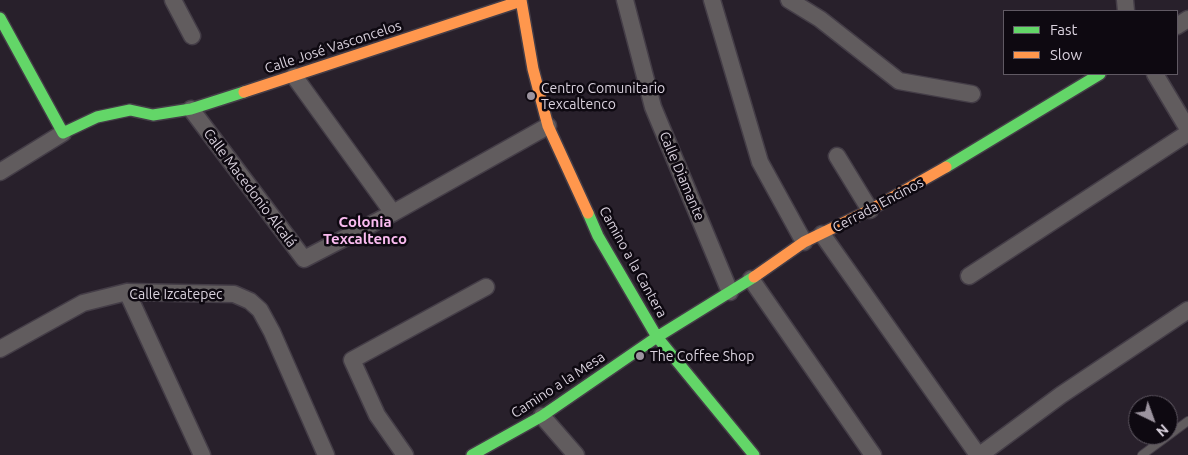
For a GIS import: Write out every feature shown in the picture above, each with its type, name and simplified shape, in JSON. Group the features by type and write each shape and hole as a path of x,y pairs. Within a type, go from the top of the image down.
{"street":[{"path":"173,0 192,36"},
{"name":"Calle José Vasconcelos","path":"64,134 96,117 130,110 153,115 191,109 521,0"},
{"name":"Camino a la Cantera","path":"521,0 533,69 548,126 598,236 657,337 754,455"},
{"name":"Calle Diamante","path":"624,0 653,107 730,292"},
{"path":"712,0 760,162 804,242"},
{"path":"789,0 820,20 899,81 972,94"},
{"path":"0,18 64,134 0,172"},
{"name":"Cerrada Encinos","path":"657,337 751,279 804,242 870,210 934,174 1098,75"},
{"path":"1156,75 1188,129"},
{"path":"294,76 393,213"},
{"name":"Calle Macedonio Alcalá","path":"191,109 304,259 393,213 548,126"},
{"path":"969,276 1188,133"},
{"path":"837,156 870,210"},
{"path":"822,234 979,455 1061,395 1188,310"},
{"path":"751,279 873,455"},
{"path":"405,455 377,416 352,360 486,287"},
{"path":"127,292 202,455"},
{"name":"Calle Izcatepec","path":"0,349 83,303 127,292 234,294 250,301 260,310 272,332 326,455"},
{"name":"Camino a la Mesa","path":"472,455 542,416 657,337"},
{"path":"542,416 576,455"}],"lane":[{"path":"1142,455 1188,421"}],"traffic: fast":[{"path":"0,18 63,133 97,117 130,110 153,115 191,109 244,92"},
{"path":"946,167 1098,75"},
{"path":"588,213 598,236 657,337 754,455"},
{"path":"472,455 542,416 657,337 754,277"}],"traffic: slow":[{"path":"521,0 533,69 548,126 588,213"},
{"path":"244,92 521,1"},
{"path":"754,277 804,242 870,210 946,167"}],"place":[{"name":"Centro Comunitario Texcaltenco","path":"531,96"},
{"name":"The Coffee Shop","path":"640,356"}],"district":[{"name":"Colonia Texcaltenco","path":"365,230"}]}
